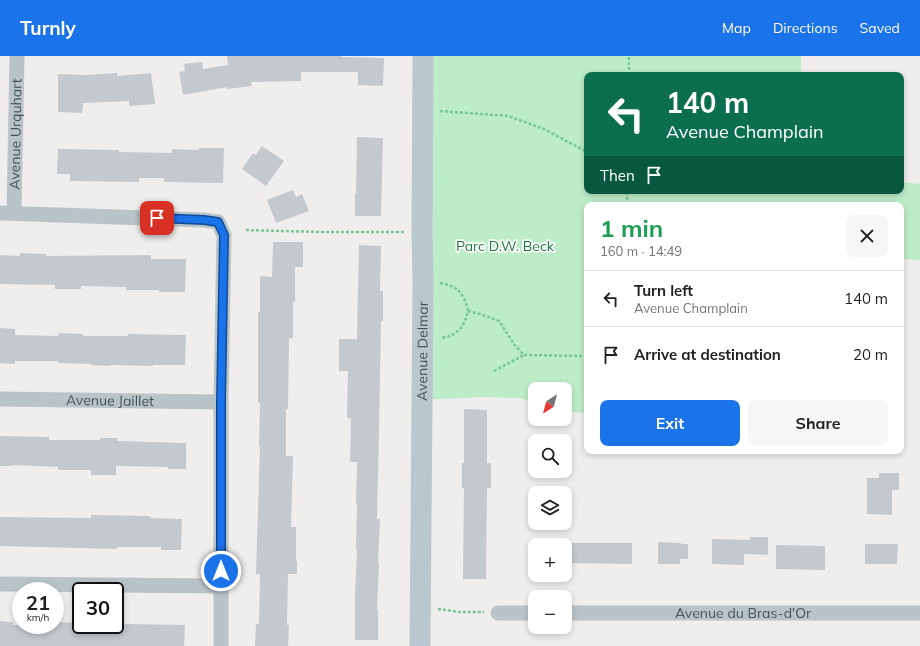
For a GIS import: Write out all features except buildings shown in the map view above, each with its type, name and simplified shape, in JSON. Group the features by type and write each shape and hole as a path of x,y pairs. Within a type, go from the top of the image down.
{"street":[{"name":"Avenue Urquhart","path":"7,213 17,56"},
{"name":"Avenue Delmar","path":"420,646 424,56"},
{"path":"7,213 204,220 218,222 224,235 221,402 221,646"},
{"name":"Avenue Jaillet","path":"0,398 221,402"},
{"path":"0,584 221,586"},
{"path":"498,613 528,613"},
{"name":"Avenue du Bras-d'Or","path":"572,613 920,613"}],"path":[{"path":"629,56 629,72"},
{"path":"440,111 508,116 544,129 584,150"},
{"path":"246,230 410,232"},
{"path":"439,283 448,285 460,292 463,295 468,311 463,324 456,332 450,337 439,338"},
{"path":"468,311 499,321 514,344 524,355"},
{"path":"494,370 524,355 584,356"},
{"path":"437,609 460,612 498,613"}],"green space":[{"name":"Parc D.W. Beck","path":"424,56 801,56 801,72 584,72 584,194 904,194 904,182 920,184 920,260 904,259 904,202 584,202 584,413 572,412 572,382 528,382 528,401 519,398 482,397 424,400"}],"route":[{"path":"157,218 218,222 224,235 221,402 221,571"}]}
